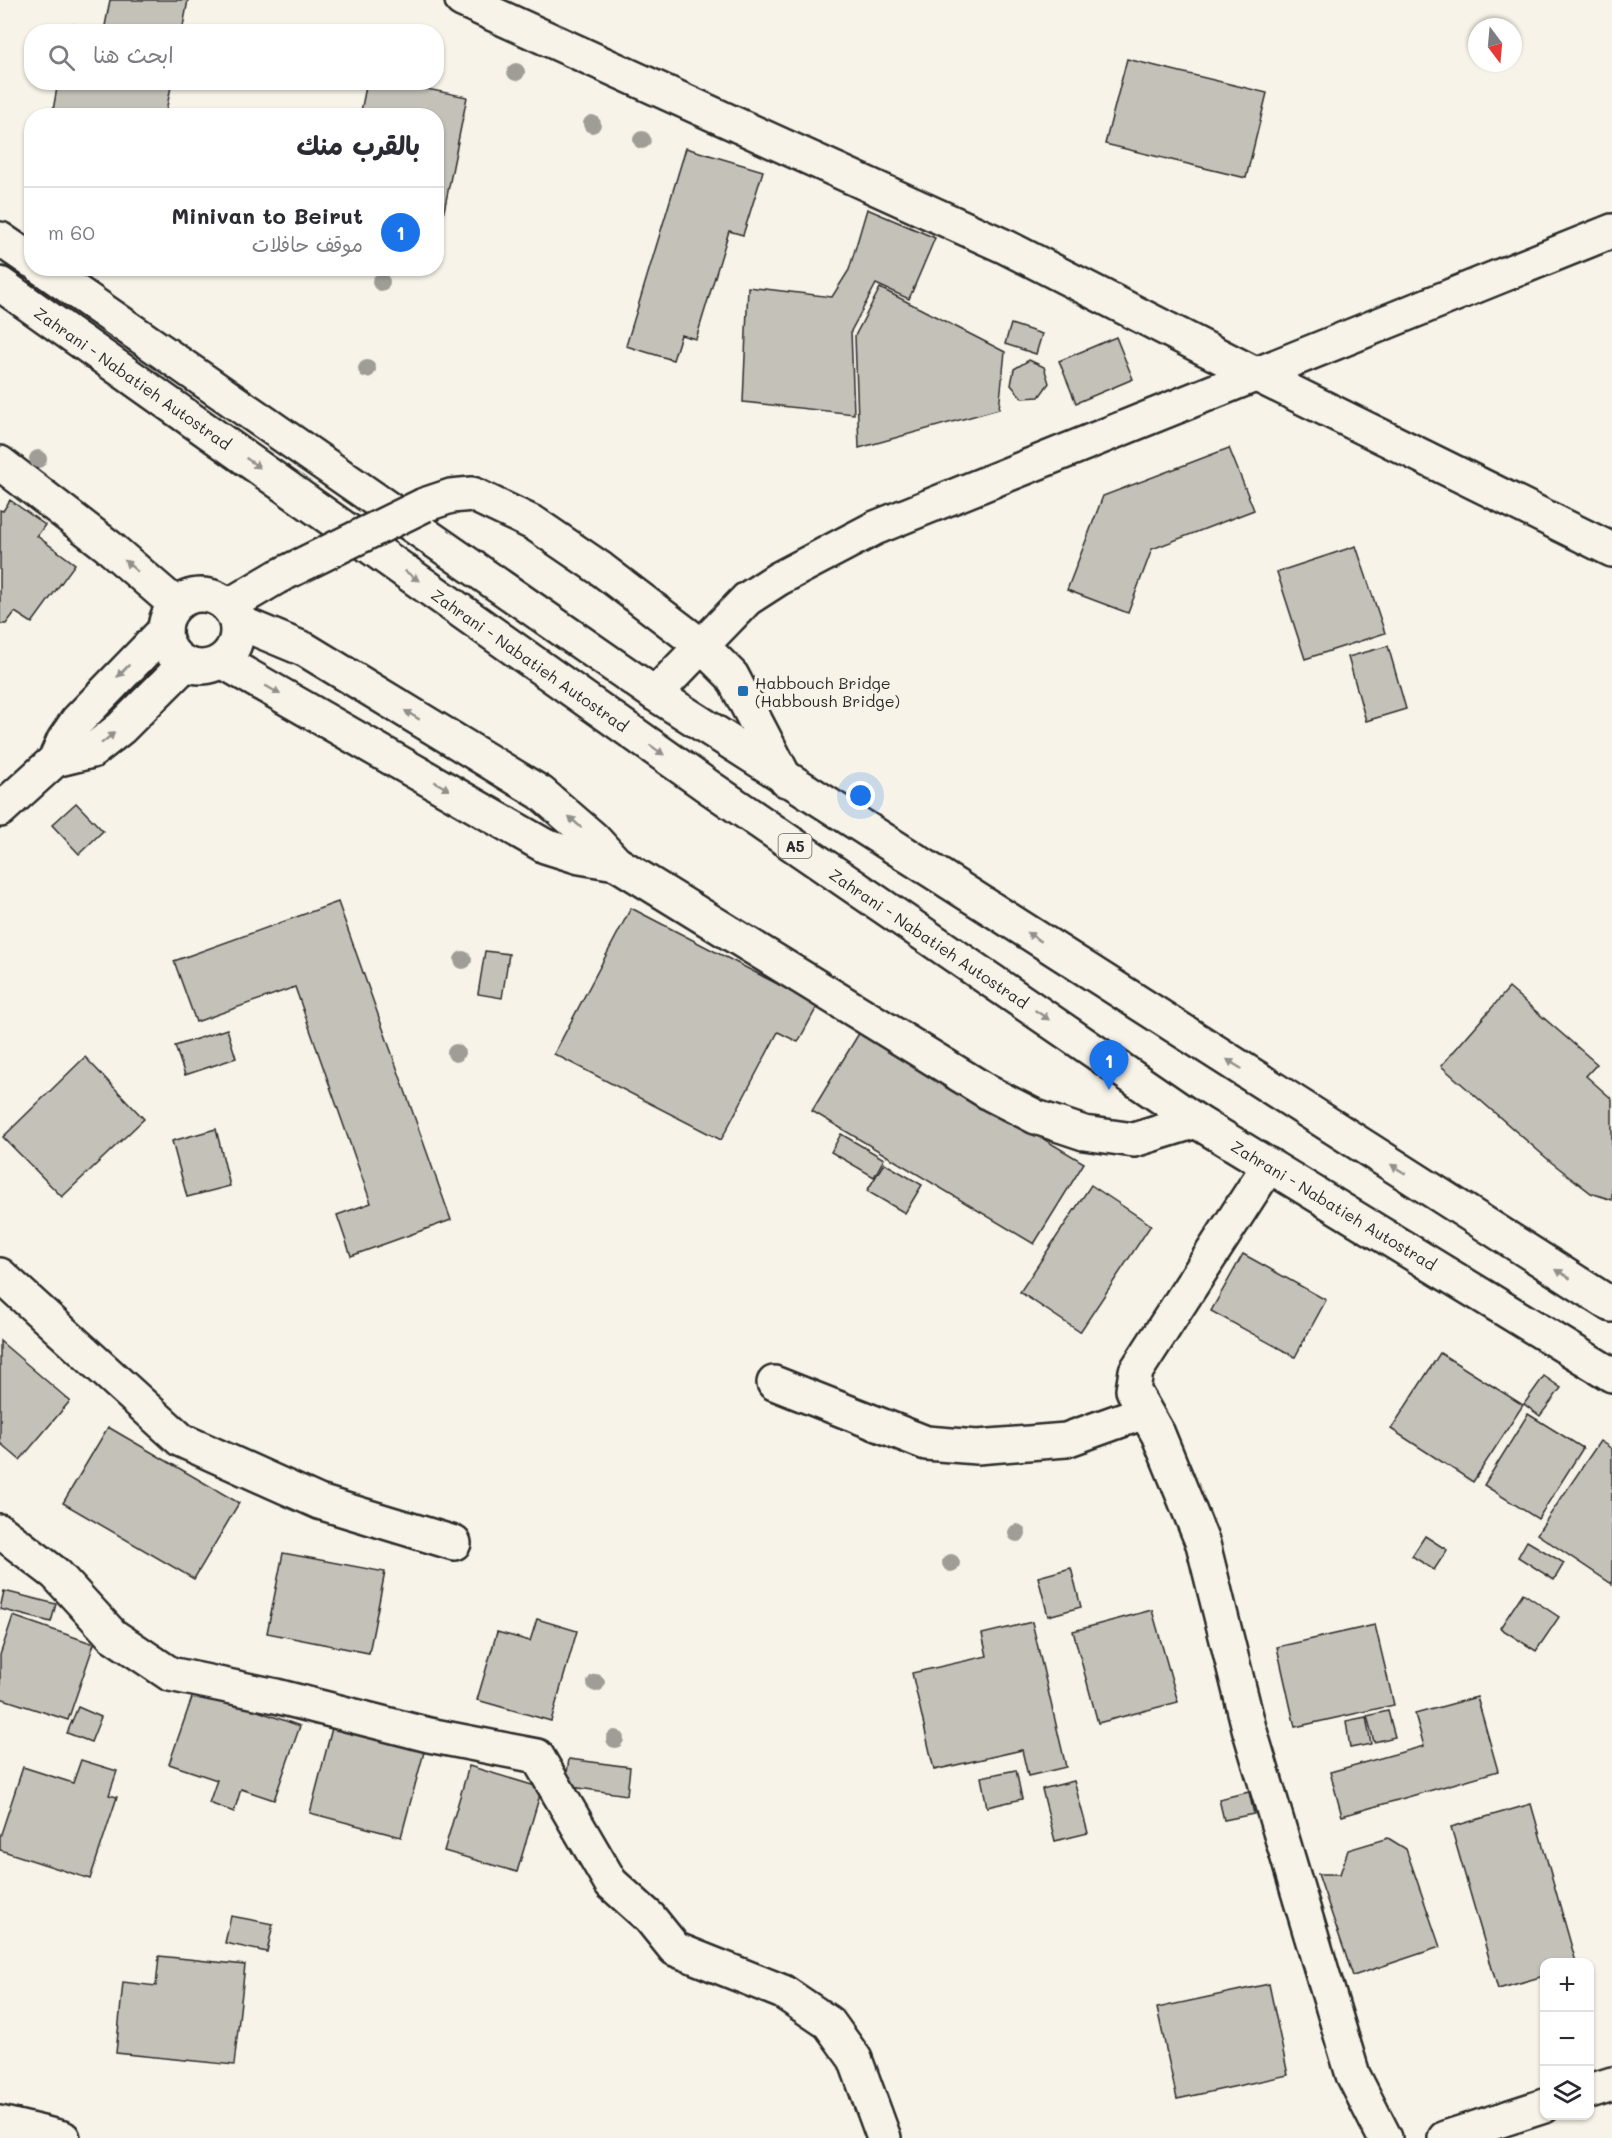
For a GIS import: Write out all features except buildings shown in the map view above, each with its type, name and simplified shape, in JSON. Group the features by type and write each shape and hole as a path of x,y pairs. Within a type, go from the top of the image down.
{"main road":[{"path":"462,0 1006,247 1253,373 1612,550"},
{"path":"655,694 747,599 778,579 875,528 1253,373 1612,231"},
{"path":"0,239 24,256"},
{"path":"54,276 655,694 786,780 1612,1305"},
{"name":"Zahrani - Nabatieh Autostrad","path":"0,284 708,787 1196,1121 1612,1375"},
{"path":"0,463 108,546 170,617 167,643 174,655 185,664 197,668 210,667 222,661 232,650 237,636 232,614"},
{"path":"232,614 277,577 424,505 451,496 472,494 535,524 601,569 702,646 732,676 786,780"},
{"path":"55,760 64,740 77,722 188,597 203,595 217,598 232,614 306,650 541,793 593,838 616,863 991,1094 1036,1117 1084,1133 1134,1140 1196,1121"},
{"path":"222,661 545,846 580,858 616,863"},
{"path":"6,798 55,760 92,751 121,728 185,664"},
{"path":"1269,1165 1136,1371 1133,1390 1158,1434 1203,1544 1250,1728 1353,2075 1385,2138"},
{"path":"0,1275 181,1440 319,1502 454,1544"},
{"path":"774,1383 926,1443 977,1447 1066,1440 1144,1412"},
{"path":"0,1531 56,1574 112,1635 170,1674 276,1696 429,1736 537,1756 611,1883 650,1918 675,1949 783,1992 829,2023 855,2059 884,2138"},
{"path":"1594,2090 1612,2084"},
{"path":"1445,2138 1540,2108"},
{"path":"0,2123 63,2138"}],"place":[{"name":"Habbouch Bridge (Habboush Bridge)","path":"743,691"},
{"name":"Minivan to Beirut","path":"1109,1090"}]}
